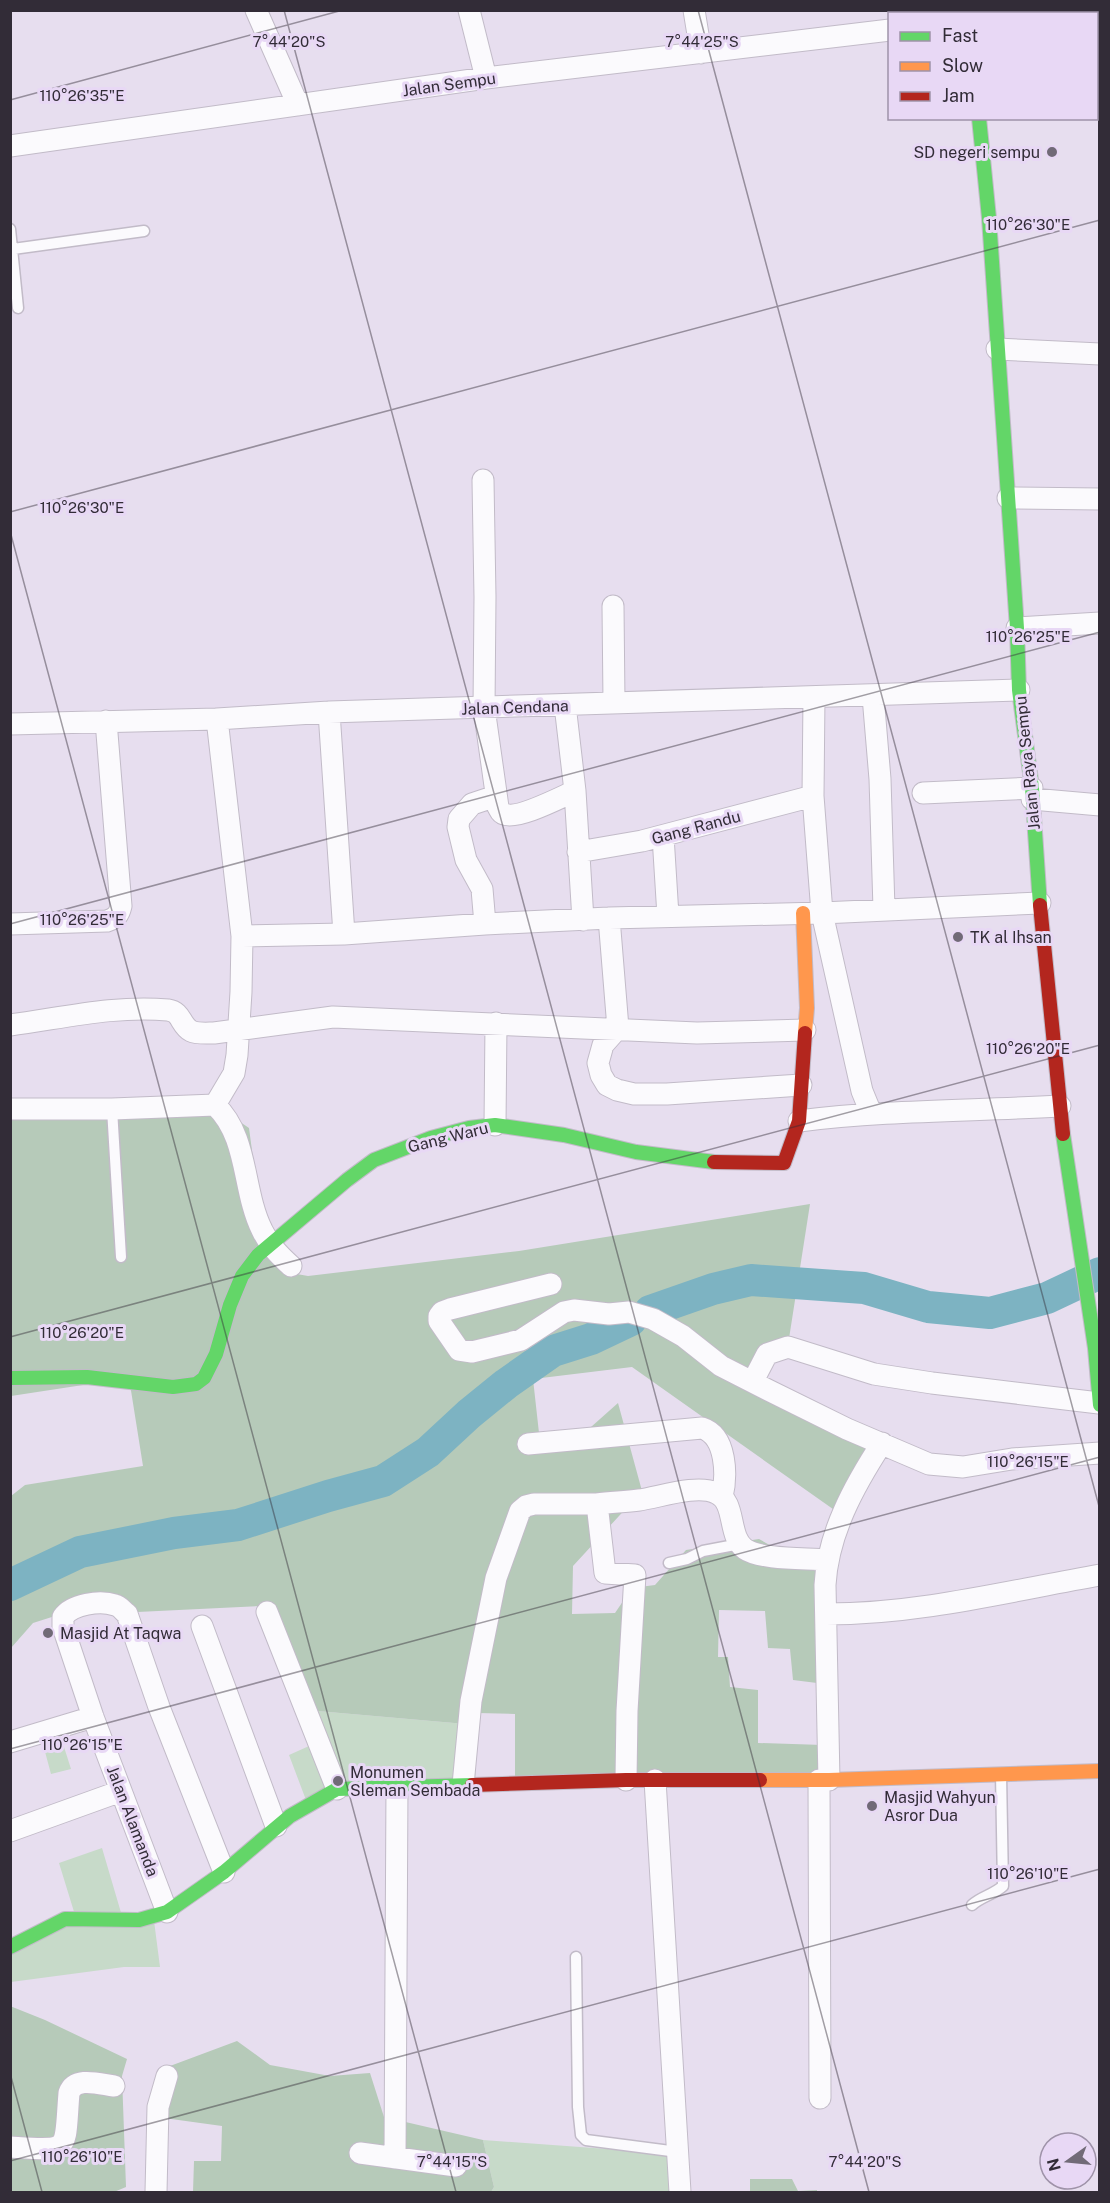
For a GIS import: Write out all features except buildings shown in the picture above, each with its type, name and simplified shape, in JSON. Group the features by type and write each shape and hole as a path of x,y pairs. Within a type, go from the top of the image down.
{"street":[{"path":"256,10 298,105"},
{"path":"469,10 486,78"},
{"path":"694,10 701,53"},
{"name":"Jalan Sempu","path":"10,146 486,78 888,30"},
{"name":"Jalan Raya Sempu","path":"979,120 989,218 1017,628 1019,690 1032,794 1060,1106 1072,1203 1095,1348 1099,1404"},
{"path":"997,349 1100,354"},
{"path":"483,480 484,708 498,807 505,815 522,813 575,791"},
{"path":"1008,498 1100,499"},
{"path":"613,606 614,702"},
{"path":"1017,628 1100,623"},
{"name":"Jalan Cendana","path":"10,724 217,719 329,712 1019,690"},
{"path":"873,696 880,779 884,909"},
{"path":"814,697 813,913 799,1121 871,1113 1060,1106"},
{"path":"565,705 575,791 583,920"},
{"path":"329,712 344,934"},
{"path":"215,1105 234,1073 241,992 242,936 217,719"},
{"path":"10,924 107,921 114,919 120,913 106,721"},
{"path":"923,793 1032,794 1100,805"},
{"path":"484,924 482,889 466,860 458,827 459,819 472,804 495,796"},
{"name":"Gang Randu","path":"578,852 663,836 813,796"},
{"path":"663,836 668,916"},
{"path":"242,936 344,934 609,918 813,913 1040,903"},
{"path":"813,913 862,1091 871,1113"},
{"path":"609,918 618,1029 603,1045 598,1063 601,1075 608,1084 617,1090 634,1094 801,1085"},
{"path":"10,1025 97,1012 171,1010 176,1012 186,1027 196,1033 214,1033 333,1017 698,1033 805,1030"},
{"path":"495,1125 496,1023"},
{"path":"10,1108 112,1109 215,1105 225,1114 234,1130 261,1228 270,1245 291,1266"},
{"name":"Gang Waru","path":"10,1378 87,1377 173,1387 196,1384 204,1378 216,1354 230,1305 242,1276 258,1254 374,1160 430,1138 469,1128 495,1125 564,1135 636,1152 697,1161 773,1164 784,1163 799,1121"},
{"path":"551,1284 450,1309 442,1312 439,1321 459,1350 471,1353 521,1340 564,1312 574,1310 609,1314 628,1312 652,1319 683,1336 721,1366 847,1428 929,1464 963,1467 1012,1459 1100,1453"},
{"path":"753,1382 767,1354 788,1347 874,1374 1099,1404"},
{"path":"528,1444 702,1428 714,1436 723,1456 725,1479 722,1497"},
{"path":"820,2098 827,1560 843,1513 882,1443"},
{"path":"463,1785 471,1701 496,1578 520,1511 526,1506 597,1504 701,1490 717,1493 722,1497 740,1544 752,1552 766,1556 827,1560"},
{"path":"597,1504 605,1573 635,1575 627,1711 626,1780"},
{"path":"826,1614 882,1613 934,1606 1100,1575"},
{"name":"Jalan Alamanda","path":"167,1912 93,1717 63,1628 64,1614 86,1604 115,1605 127,1614 159,1707 224,1872"},
{"path":"267,1612 337,1789"},
{"path":"202,1626 276,1826"},
{"path":"10,1742 93,1717"},
{"path":"10,1947 44,1928 65,1920 83,1918 139,1920 167,1912 224,1872 276,1826 306,1805 337,1789 626,1780 824,1780 1100,1771"},
{"path":"655,1780 680,2193"},
{"path":"395,2158 397,1786"},
{"path":"10,1831 121,1791"},
{"path":"156,2193 158,2107 167,2076"},
{"path":"10,2147 51,2150 59,2148 65,2140 69,2093 72,2086 77,2083 114,2086"},
{"path":"360,2153 456,2166"}],"lane":[{"path":"10,229 18,308"},
{"path":"13,249 144,231"},
{"path":"112,1109 121,1257"},
{"path":"669,1563 703,1551 740,1544"},
{"path":"972,1905 981,1897 993,1894 1003,1886 1001,1774"},
{"path":"576,1957 578,2096 581,2135 586,2140 678,2152"}],"green space":[{"path":"215,1105 249,1128 264,1241 291,1273 308,1276 519,1251 810,1204 788,1345 749,1385 877,1447 840,1514 632,1367 533,1379 541,1451 564,1451 618,1403 642,1491 573,1566 572,1614 615,1613 632,1588 655,1585 686,1550 759,1539 817,1572 825,1684 793,1680 790,1649 768,1648 765,1611 719,1610 718,1657 728,1657 730,1687 758,1690 758,1743 823,1745 822,1778 515,1783 515,1714 478,1713 477,1725 306,1710 261,1606 55,1616 33,1623 11,1648 11,1496 25,1485 143,1466 129,1378 11,1396 10,1112"},
{"path":"306,1710 477,1725 475,1785 306,1800 289,1755 318,1742"},
{"path":"58,1728 71,1769 51,1774 40,1733"},
{"path":"102,1848 122,1916 153,1913 160,1967 124,1967 11,1982 11,1944 75,1915 59,1863"},
{"path":"10,2006 127,2059 122,2076 126,2187 114,2192 11,2192"},
{"path":"237,2041 270,2065 330,2076 370,2073 384,2117 483,2140 494,2187 491,2192 193,2192 194,2161 221,2161 222,2126 164,2118 170,2066"},
{"path":"483,2140 676,2154 679,2192 491,2192 494,2187"},
{"path":"750,2179 792,2179 798,2191 817,2190 817,2192 750,2192"}],"waterway":[{"path":"650,1311 713,1289 751,1280 864,1288 928,1307 990,1313 1047,1298 1100,1273"},
{"path":"10,1585 80,1552 174,1533 238,1525 383,1481 428,1452 506,1384 553,1351 591,1339 631,1320"}],"traffic: fast":[{"path":"979,120 989,218 1017,628 1019,690 1032,788 1040,905"},
{"path":"10,1378 87,1377 173,1387 196,1384 204,1378 216,1354 230,1305 242,1276 258,1255 374,1160 431,1138 469,1128 495,1125 564,1135 636,1152 714,1162"},
{"path":"1063,1134 1095,1348 1100,1405"},
{"path":"10,1947 65,1919 139,1920 167,1912 224,1872 290,1816 337,1789 472,1785"}],"traffic: slow":[{"path":"803,913 807,1008 805,1033"},
{"path":"760,1780 829,1780 1100,1771"}],"traffic: jam":[{"path":"1040,905 1063,1134"},
{"path":"714,1162 784,1163 799,1121 805,1033"},
{"path":"472,1785 626,1780 760,1780"}],"place":[{"name":"SD negeri sempu","path":"1052,152"},
{"name":"TK al Ihsan","path":"958,937"},
{"name":"Masjid At Taqwa","path":"48,1633"},
{"name":"Monumen Sleman Sembada","path":"338,1781"},
{"name":"Masjid Wahyun Asror Dua","path":"872,1806"}]}
